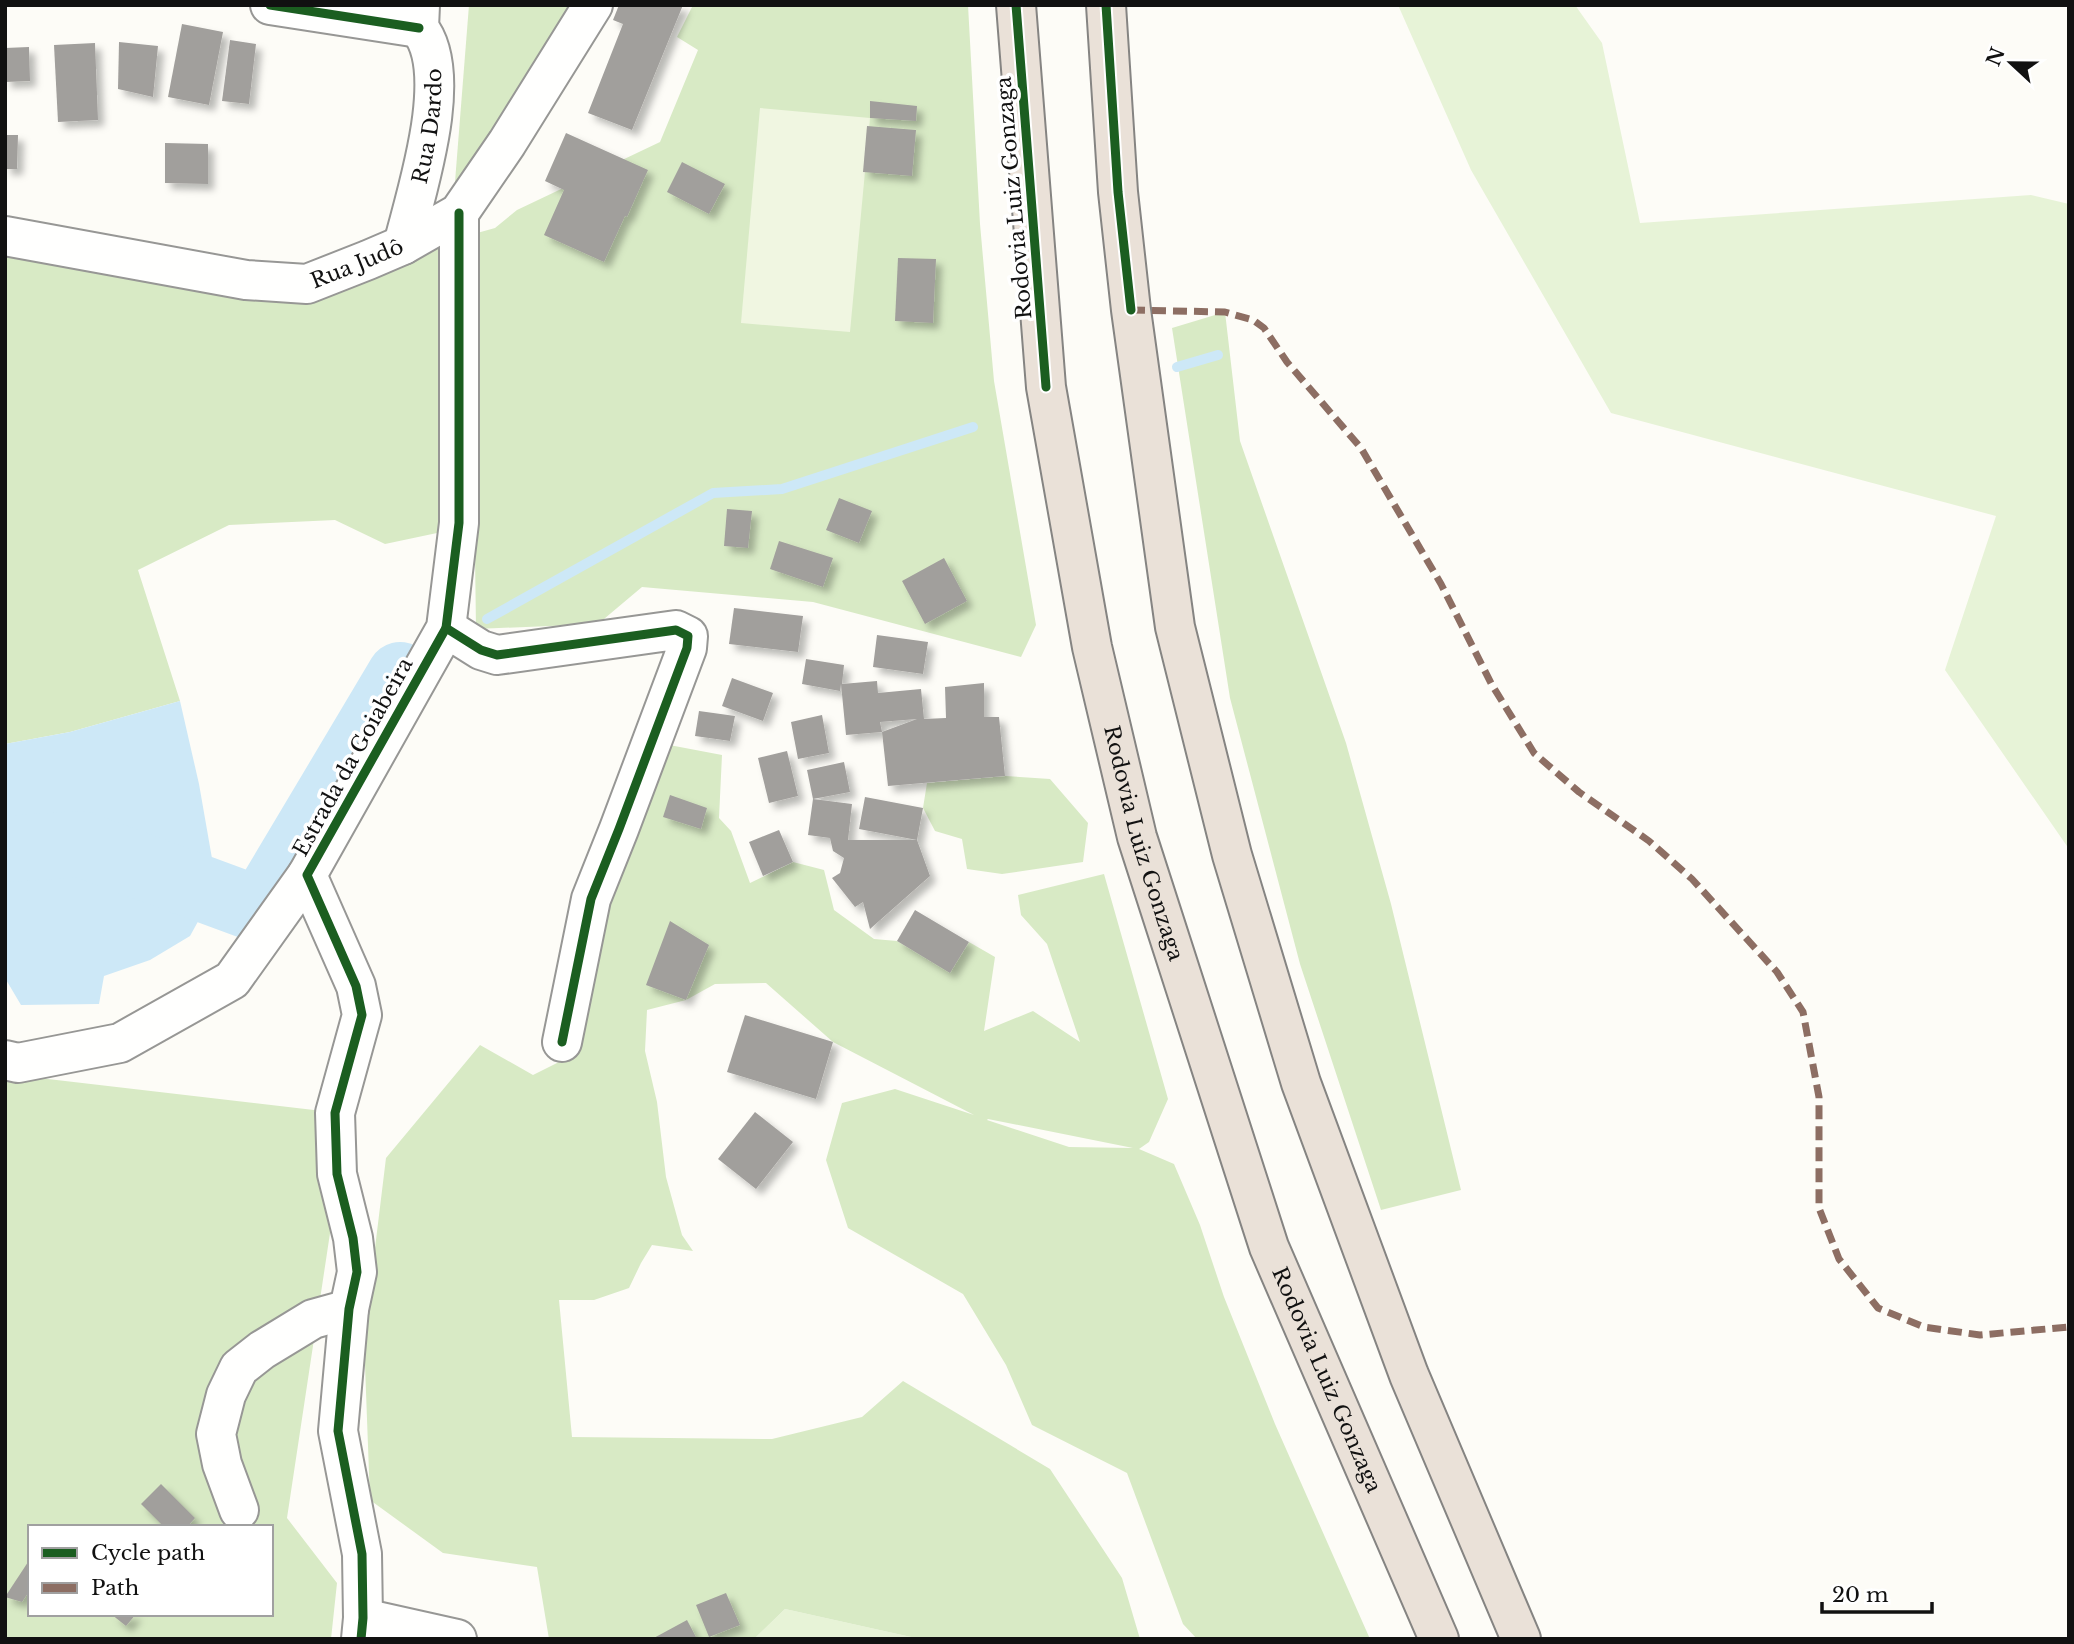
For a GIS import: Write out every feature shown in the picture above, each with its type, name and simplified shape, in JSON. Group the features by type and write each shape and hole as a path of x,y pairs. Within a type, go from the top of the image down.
{"highway":[{"name":"Rodovia Luiz Gonzaga","path":"1016,5 1046,387 1092,647 1137,837 1269,1247 1439,1639"},
{"path":"1106,5 1118,192 1131,310 1175,627 1232,855 1310,1109 1409,1375 1521,1639"}],"street":[{"path":"270,5 420,17"},
{"name":"Rua Judô","path":"5,236 246,280 307,284 403,245 459,213 507,143 593,5"},
{"name":"Rua Dardo","path":"403,245 429,138 435,75 420,17"},
{"name":"Estrada da Goiabeira","path":"362,1628 362,1554 338,1431 349,1309 357,1272 353,1237 337,1174 335,1112 362,1015 356,985 307,875 446,628 459,523 459,213"},
{"path":"446,628 481,650 497,655 676,631 688,636 687,648 591,899 562,1042"},
{"path":"5,1060 18,1063 120,1043 232,980 307,875"},
{"path":"239,1510 222,1464 216,1434 226,1395 239,1368 262,1350 313,1319 349,1309"},
{"path":"362,1628 457,1639"}],"green space":[{"path":"469,5 582,5 453,207"},
{"path":"693,5 968,5 980,224 994,381 1036,625 1021,657 813,602 642,587 598,624 476,629 475,555 467,486 470,235 495,228 517,210 660,142 698,50 677,37"},
{"path":"1398,5 1575,5 1602,43 1640,223 2031,195 2069,204 2069,849 1945,670 1996,516 1611,413 1471,170"},
{"path":"760,108 870,118 850,332 741,323"},
{"path":"448,242 439,467 447,520 437,533 385,544 335,520 229,525 138,570 180,701 70,732 5,744 5,246 306,300"},
{"path":"1225,312 1240,441 1346,743 1391,904 1461,1190 1381,1210 1300,964 1230,698 1172,328"},
{"path":"664,744 722,755 719,818 731,831 750,883 793,862 824,870 834,910 874,939 897,941 950,972 969,942 995,957 984,1031 1033,1011 1080,1042 1047,944 1021,915 1018,895 1104,874 1168,1099 1149,1142 1139,1149 1174,1164 1200,1225 1224,1297 1275,1424 1370,1639 1197,1639 1183,1624 1127,1473 1032,1425 1006,1365 963,1294 848,1228 826,1160 842,1103 895,1089 974,1115 833,1042 766,983 715,984 686,1000 647,1010 645,1051 657,1102 666,1177 682,1235 693,1251 652,1245 629,1288 594,1300 559,1300 572,1437 772,1439 862,1417 903,1381 1050,1469 1122,1578 1140,1639 920,1639 785,1609 754,1639 549,1639 537,1567 443,1553 370,1500 364,1338 386,1158 480,1045 533,1075 573,1055 594,921","holes":["988,1119 1133,1148 1069,1147"]},
{"path":"1005,776 1050,779 1088,823 1083,862 1002,874 967,869 962,839 935,831 923,808 927,783"},
{"path":"5,1074 348,1114 287,1518 337,1583 331,1639 5,1637"},
{"path":"785,1609 920,1639 754,1639"}],"water":[{"path":"180,701 199,784 217,887 190,936 150,960 104,976 99,1004 21,1005 5,978 5,744 70,732"}],"building":[{"path":"619,5 683,5 632,130 588,113 623,24 613,20"},
{"path":"182,24 223,32 209,105 168,97"},
{"path":"230,40 256,44 249,104 222,101"},
{"path":"119,42 158,46 153,97 118,89"},
{"path":"95,43 98,120 58,122 54,45"},
{"path":"29,47 30,81 5,82 5,48"},
{"path":"870,101 917,106 916,121 870,118"},
{"path":"867,126 916,130 912,176 863,172"},
{"path":"566,133 648,170 604,262 544,235 564,190 545,181"},
{"path":"5,135 18,135 17,169 5,169"},
{"path":"165,143 208,144 208,184 165,183"},
{"path":"682,162 725,184 709,214 667,192"},
{"path":"898,258 936,259 933,323 895,321"},
{"path":"839,498 872,511 859,543 826,530"},
{"path":"727,509 752,511 748,548 724,546"},
{"path":"779,541 833,558 823,587 770,569"},
{"path":"944,558 967,601 925,624 902,581"},
{"path":"734,608 803,616 798,652 729,644"},
{"path":"877,635 928,642 923,674 873,667"},
{"path":"806,659 844,665 842,684 877,681 878,693 921,689 924,719 946,718 945,687 984,683 984,717 999,717 1005,776 888,786 882,732 846,735 841,684 840,691 802,684","holes":["917,719 882,732 880,722"]},
{"path":"732,678 773,693 763,721 722,706"},
{"path":"699,711 735,716 730,741 695,736"},
{"path":"822,715 829,753 798,759 791,722"},
{"path":"787,751 798,796 769,803 758,758"},
{"path":"844,762 850,792 813,799 807,770"},
{"path":"670,795 707,808 701,829 663,817"},
{"path":"865,797 923,808 917,840 859,829"},
{"path":"813,799 852,804 848,840 917,840 930,876 870,929 863,902 855,907 832,878 840,873 844,858 833,851 830,838 808,835"},
{"path":"779,830 793,862 763,876 749,842"},
{"path":"915,910 969,942 950,973 897,941"},
{"path":"670,921 709,945 686,1000 646,985"},
{"path":"745,1015 833,1042 816,1099 727,1072"},
{"path":"755,1112 793,1142 756,1189 718,1159"},
{"path":"161,1484 195,1518 189,1525 162,1525 141,1504"},
{"path":"28,1562 28,1593 22,1602 5,1597"},
{"path":"726,1593 740,1625 709,1637 696,1605"},
{"path":"114,1616 134,1616 126,1626"},
{"path":"687,1620 697,1639 652,1639"}],"waterway":[{"path":"1177,367 1218,355"},
{"path":"487,619 713,493 782,489 973,427"},
{"path":"5,849 81,844 260,910 400,675"}],"marked path":[{"path":"1131,310 1225,312 1253,320 1264,328 1287,362 1361,448 1441,584 1492,685 1534,753 1579,792 1649,841 1692,879 1777,972 1803,1012 1819,1097 1819,1208 1839,1259 1878,1308 1924,1327 1980,1335 2069,1327"}],"cycle path":[{"path":"270,5 419,28"},
{"path":"1016,5 1046,387"},
{"path":"1106,5 1118,192 1131,310"},
{"path":"361,1639 362,1554 338,1431 349,1309 357,1272 353,1238 337,1174 335,1113 362,1015 356,986 307,875 446,628 459,523 459,213"},
{"path":"446,628 481,650 497,655 676,630 688,636 687,648 591,899 562,1042"}]}
